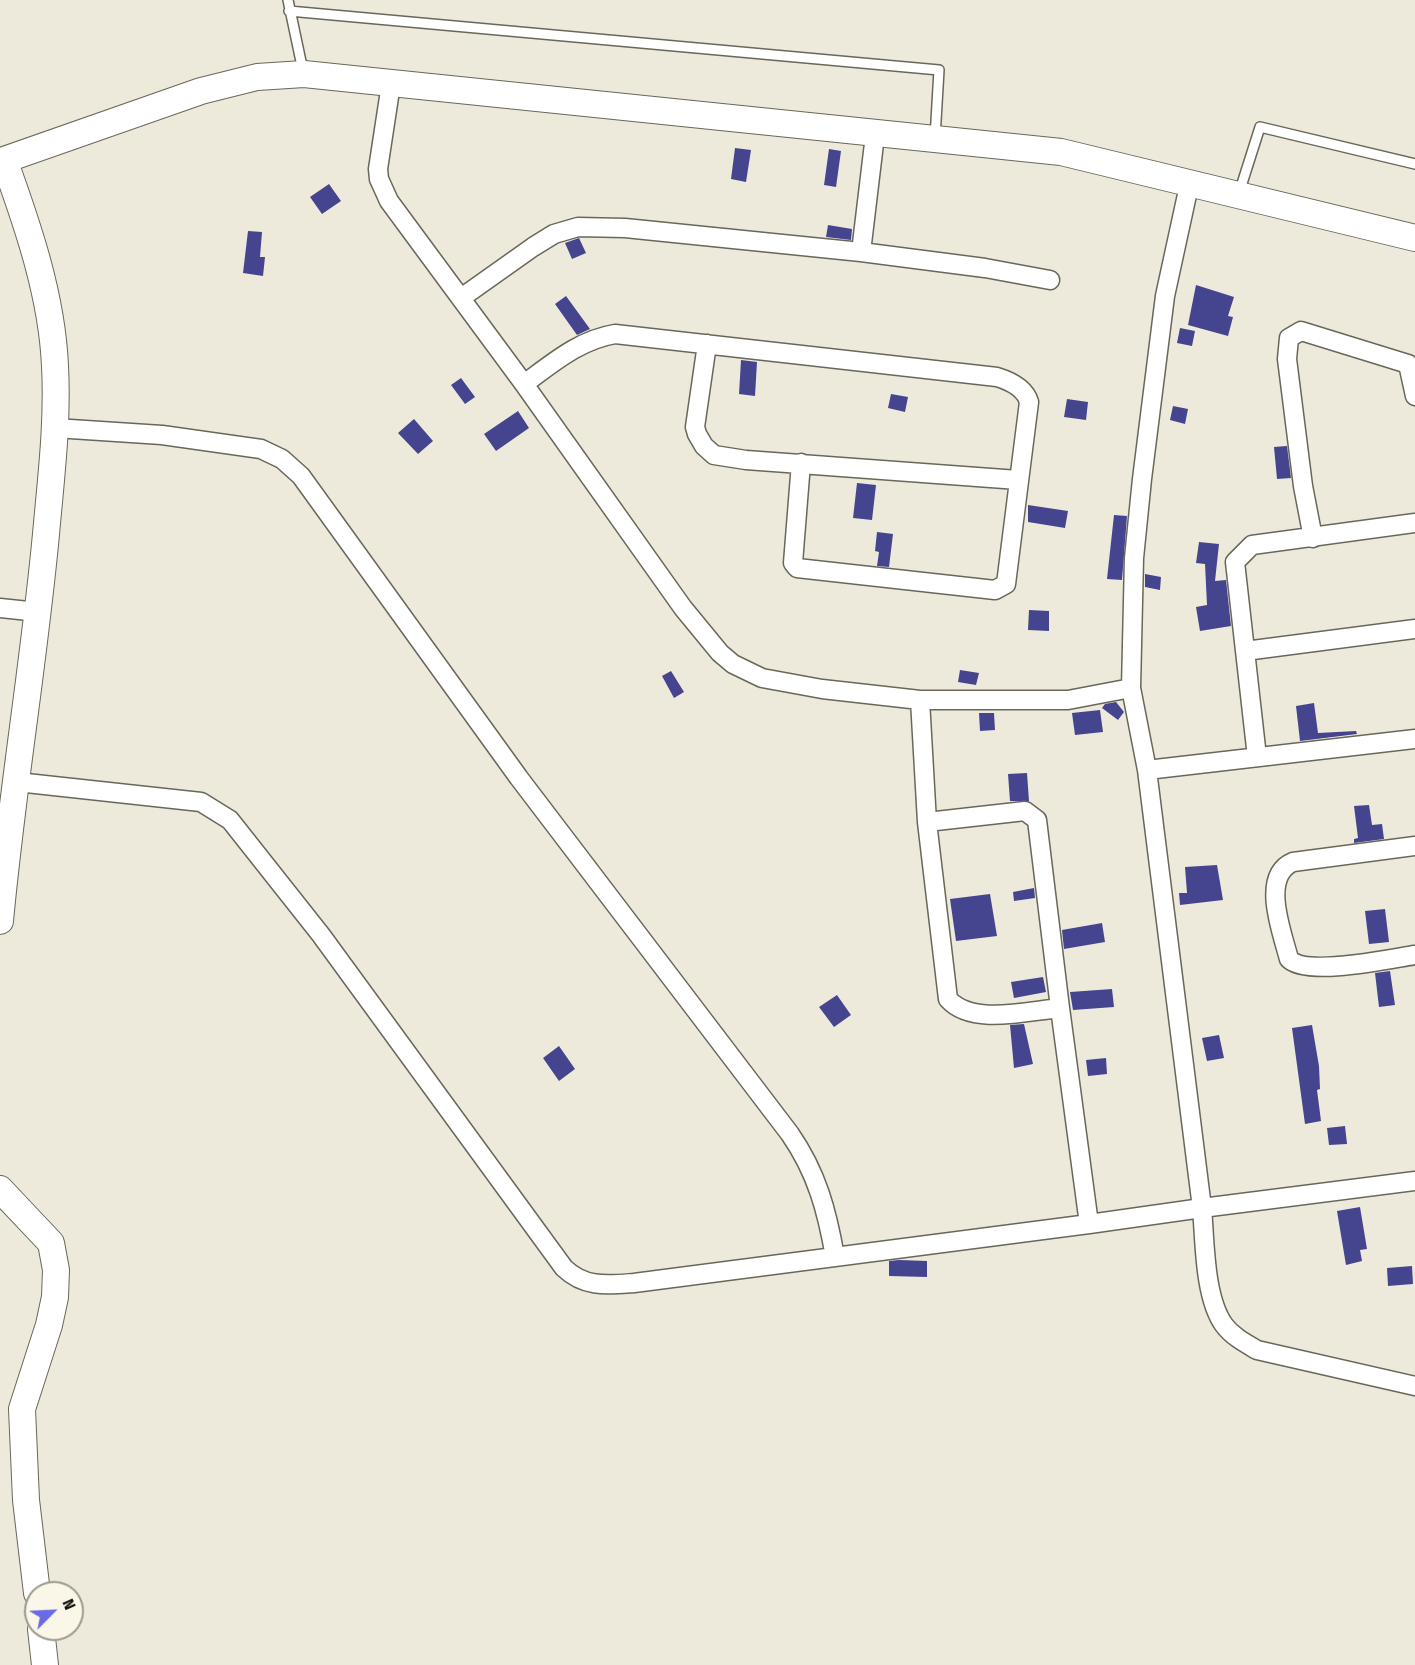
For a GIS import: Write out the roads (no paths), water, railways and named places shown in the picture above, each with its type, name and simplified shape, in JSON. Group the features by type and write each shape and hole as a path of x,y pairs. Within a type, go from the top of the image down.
{"street":[{"path":"0,921 38,612 56,429 55,365 47,304 26,221 2,156 201,91 257,77 304,74 875,135 1061,152 1190,181 1415,238"},
{"path":"391,84 379,179 396,213 524,384 683,608 720,653 733,664 762,678 822,689 920,700 1068,700 1131,688"},
{"path":"861,252 875,135"},
{"path":"1190,181 1165,296 1142,479 1134,558 1131,688 1147,770 1211,1292 1223,1323 1238,1339 1257,1350 1415,1386"},
{"path":"461,298 508,263 554,234 578,227 625,228 861,252 985,267 1050,280"},
{"path":"1313,538 1302,486 1288,371 1289,338 1301,332 1408,364 1415,396"},
{"path":"524,384 593,338 615,334 997,376 1008,380 1021,389 1029,402 1008,579 1004,586 995,590 797,568 793,563 801,463"},
{"path":"707,344 695,427 704,446 714,454 725,457 1018,480"},
{"path":"56,429 162,435 261,449 282,459 301,476 519,778 790,1134 812,1169 820,1188 835,1257"},
{"path":"1257,758 1235,562 1252,545 1415,523"},
{"path":"0,608 38,612"},
{"path":"1245,651 1415,629"},
{"path":"920,700 927,822 948,999 963,1011 977,1015 1060,1008"},
{"path":"1147,770 1415,739"},
{"path":"17,782 201,802 230,820 321,935 572,1276 600,1285 634,1283 1415,1182"},
{"path":"927,822 1025,811 1037,820 1089,1224"},
{"path":"1415,846 1293,862 1279,872 1274,886 1289,959 1294,964 1313,968 1415,955"},
{"path":"0,1189 51,1243 56,1270 55,1297 50,1325 22,1409 26,1500 36,1581"},
{"path":"42,1641 45,1665"}],"lane":[{"path":"288,0 304,74"},
{"path":"289,11 939,70 935,140"},
{"path":"1239,194 1260,127 1415,164"}]}
